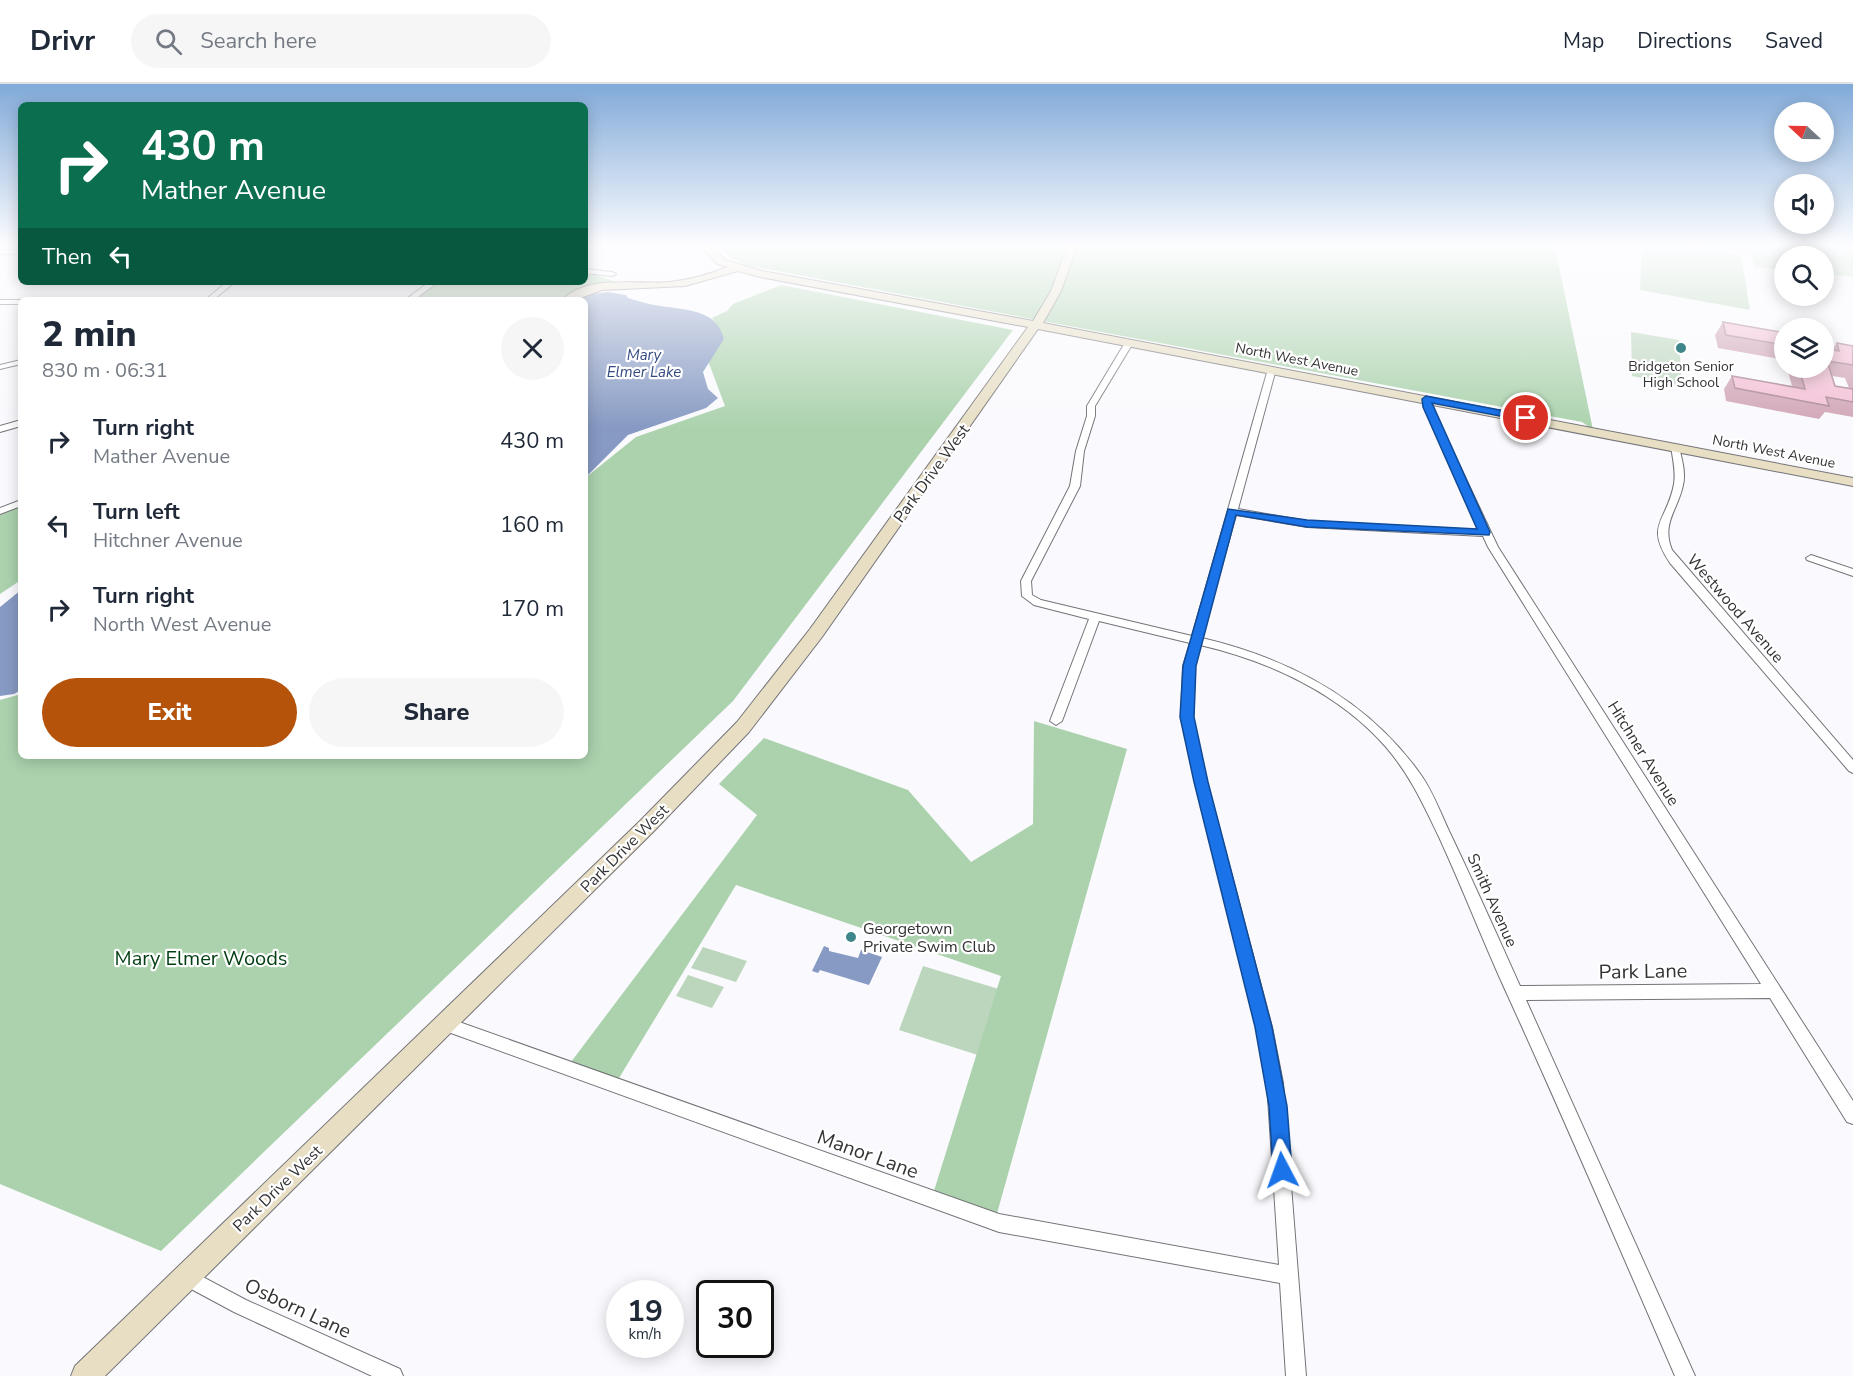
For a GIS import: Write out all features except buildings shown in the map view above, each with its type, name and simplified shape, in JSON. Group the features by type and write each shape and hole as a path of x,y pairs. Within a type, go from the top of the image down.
{"street":[{"name":"North West Avenue","path":"942,307 1853,482"},
{"name":"Park Drive West","path":"85,1376 683,790 758,710 816,633 1046,307"},
{"name":"Smith Avenue","path":"1129,343 1093,401 1074,486 1026,581 1025,591 1030,599 1095,618 1196,641 1265,661 1315,684 1356,712 1391,746 1418,780 1685,1376"},
{"path":"0,367 18,363"},
{"path":"1272,369 1196,641 1187,682 1187,717 1203,794 1264,1027 1275,1083 1296,1376"},
{"name":"Hitchner Avenue","path":"1426,399 1485,532 1853,1116"},
{"path":"0,429 18,424"},
{"name":"Westwood Avenue","path":"1675,447 1679,487 1664,519 1663,544 1674,561 1853,768"},
{"path":"0,511 18,504"},
{"path":"1232,511 1307,524 1485,532"},
{"path":"1811,558 1853,573"},
{"path":"1056,721 1095,618"},
{"name":"Park Lane","path":"1514,993 1773,991"},
{"name":"Manor Lane","path":"445,1024 999,1223 1289,1276"},
{"name":"Osborn Lane","path":"186,1277 240,1306 393,1376"}],"green space":[{"name":"Mary Elmer Woods","path":"730,307 896,307 1013,330 733,701 161,1251 0,1184 0,700 18,695 18,759 588,759 588,476 636,437 725,406 707,358 724,339 712,318"},
{"path":"970,307 1568,307 1593,430 1582,422"},
{"path":"1631,332 1679,340 1682,386 1632,376"},
{"path":"18,507 18,582 0,594 0,515"},
{"path":"1034,721 1127,749 996,1217 933,1194 1001,976 736,885 616,1083 568,1066 757,815 719,784 764,738 908,790 971,862 1033,824"},
{"path":"703,947 747,961 736,982 691,968"},
{"path":"923,966 1002,990 981,1056 899,1030"},
{"path":"688,975 724,987 712,1008 676,996"}],"water":[{"name":"Mary Elmer Lake","path":"588,307 672,307 707,316 715,322 724,339 703,372 708,389 718,398 706,408 628,435 588,475"},
{"path":"18,592 18,692 0,696 0,607"},
{"path":"824,946 829,948 829,951 858,958 861,950 882,957 869,985 820,970 818,973 812,971"}],"place":[{"name":"Bridgeton Senior High School","path":"1681,348"},
{"name":"Georgetown Private Swim Club","path":"851,937"}],"route":[{"path":"1282,1170 1278,1106 1264,1027 1201,782 1187,717 1187,682 1190,666 1232,511 1307,524 1463,533 1485,532 1460,481 1426,399 1526,418"}]}
